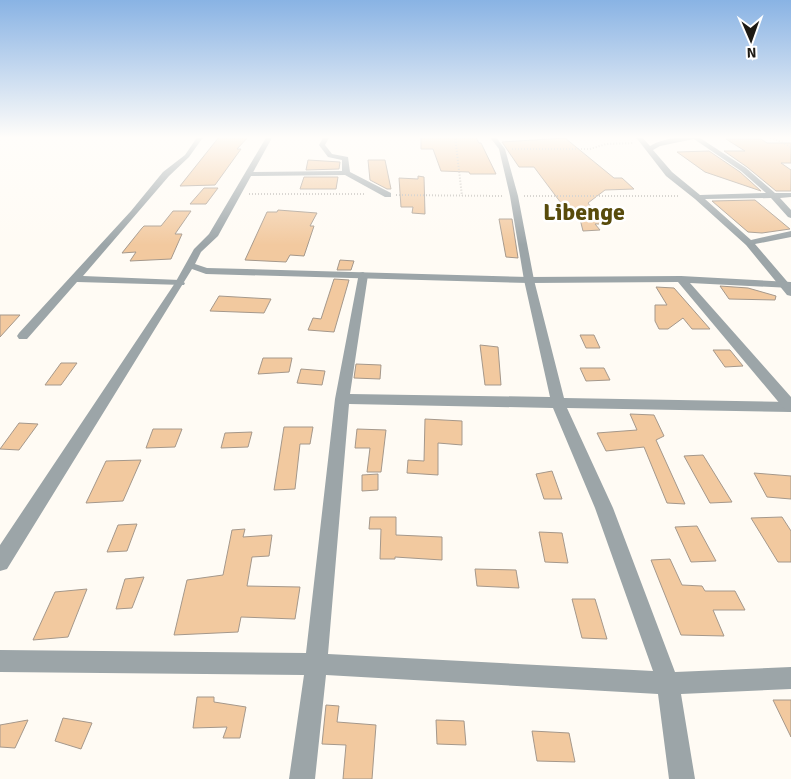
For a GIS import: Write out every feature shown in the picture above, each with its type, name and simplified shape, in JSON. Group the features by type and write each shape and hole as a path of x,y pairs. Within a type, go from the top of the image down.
{"street":[{"path":"23,336 168,172"},
{"path":"508,172 529,280 558,403 604,508 668,683 682,779"},
{"path":"668,172 749,243 789,288"},
{"path":"746,172 773,196 791,215"},
{"path":"0,562 180,283 197,251 213,236 249,174 346,173 388,195"},
{"path":"698,197 791,195"},
{"path":"749,243 791,234"},
{"path":"190,265 206,271 529,280 681,279 789,288"},
{"path":"302,779 316,664 342,399 363,275"},
{"path":"75,279 180,283"},
{"path":"681,279 791,407"},
{"path":"342,399 791,407"},
{"path":"0,661 316,664 668,683 791,678"}],"path":[{"path":"459,172 462,196"},
{"path":"238,194 698,197"}],"building":[{"path":"191,172 224,172 215,185 180,186"},
{"path":"369,172 388,172 391,189 387,189 370,180"},
{"path":"469,172 495,172 496,174 470,174"},
{"path":"538,172 607,172 614,178 622,178 634,189 605,190 588,203 603,224 595,224 600,230 583,231 580,219 565,203 561,203"},
{"path":"706,172 740,172 761,191"},
{"path":"753,172 791,172 791,191 776,191"},
{"path":"418,176 424,177 425,214 412,213 413,207 401,207 399,178 418,179"},
{"path":"304,177 338,177 336,189 300,189"},
{"path":"204,188 218,188 206,204 190,204"},
{"path":"755,200 790,229 762,233 748,232 712,201"},
{"path":"278,210 317,213 310,226 314,226 304,256 290,255 286,262 245,260 267,212 277,212"},
{"path":"173,211 191,211 175,234 182,234 171,259 130,261 136,252 122,253 144,226 161,226"},
{"path":"499,219 512,219 518,258 506,257"},
{"path":"340,260 354,261 351,270 337,270"},
{"path":"334,279 349,280 334,332 308,330 313,318 321,319"},
{"path":"720,286 748,288 776,296 775,300 729,299"},
{"path":"656,287 674,288 710,329 692,329 683,318 668,329 659,329 655,321 655,305 667,305"},
{"path":"219,296 271,299 264,313 210,311"},
{"path":"0,315 20,315 0,337"},
{"path":"580,335 594,335 600,348 586,348"},
{"path":"480,345 498,347 501,385 485,385"},
{"path":"713,350 730,350 743,366 725,367"},
{"path":"263,358 292,358 289,372 258,374"},
{"path":"61,363 77,363 61,385 45,385"},
{"path":"356,364 381,365 380,379 354,378"},
{"path":"580,368 604,368 610,380 586,381"},
{"path":"301,369 325,371 322,385 297,383"},
{"path":"630,414 654,415 664,436 656,440 685,504 667,503 644,447 606,451 597,433 637,430"},
{"path":"425,419 462,421 462,445 438,443 438,475 407,473 408,460 424,461"},
{"path":"19,423 38,424 19,450 0,449"},
{"path":"284,427 313,427 310,444 300,444 295,489 274,490"},
{"path":"153,429 182,429 175,447 146,448"},
{"path":"357,429 386,430 381,472 367,472 370,448 355,448"},
{"path":"252,432 248,447 221,448 225,433"},
{"path":"703,455 732,502 710,503 684,456"},
{"path":"141,460 123,501 86,503 106,461"},
{"path":"552,471 562,499 544,499 536,474"},
{"path":"754,473 791,476 791,499 767,497"},
{"path":"378,474 378,490 362,491 362,475"},
{"path":"370,517 396,517 396,535 442,537 442,560 395,557 395,559 380,559 381,529 369,529"},
{"path":"782,517 791,531 791,562 778,562 751,518"},
{"path":"137,524 127,551 107,552 118,525"},
{"path":"697,526 716,561 691,562 675,527"},
{"path":"245,529 243,537 272,535 269,556 252,557 247,586 300,587 295,619 241,617 238,632 174,635 187,580 223,575 232,530"},
{"path":"539,532 562,533 568,563 545,562"},
{"path":"670,559 682,585 702,586 705,591 735,591 745,610 713,610 724,636 681,635 651,560"},
{"path":"475,569 516,570 519,588 477,586"},
{"path":"144,577 132,608 116,609 125,579"},
{"path":"87,589 68,637 33,640 55,592"},
{"path":"572,599 595,599 607,639 582,638"},
{"path":"197,697 214,697 214,702 246,707 240,738 223,738 227,727 193,728"},
{"path":"773,700 791,700 791,737"},
{"path":"326,705 339,706 337,722 376,725 372,779 343,779 346,745 322,744"},
{"path":"63,718 92,723 81,749 55,741"},
{"path":"28,720 15,748 0,747 0,725"},
{"path":"436,720 464,721 466,745 437,744"},
{"path":"532,731 569,733 575,762 537,761"}],"district":[{"name":"Libenge","path":"584,212"}]}
